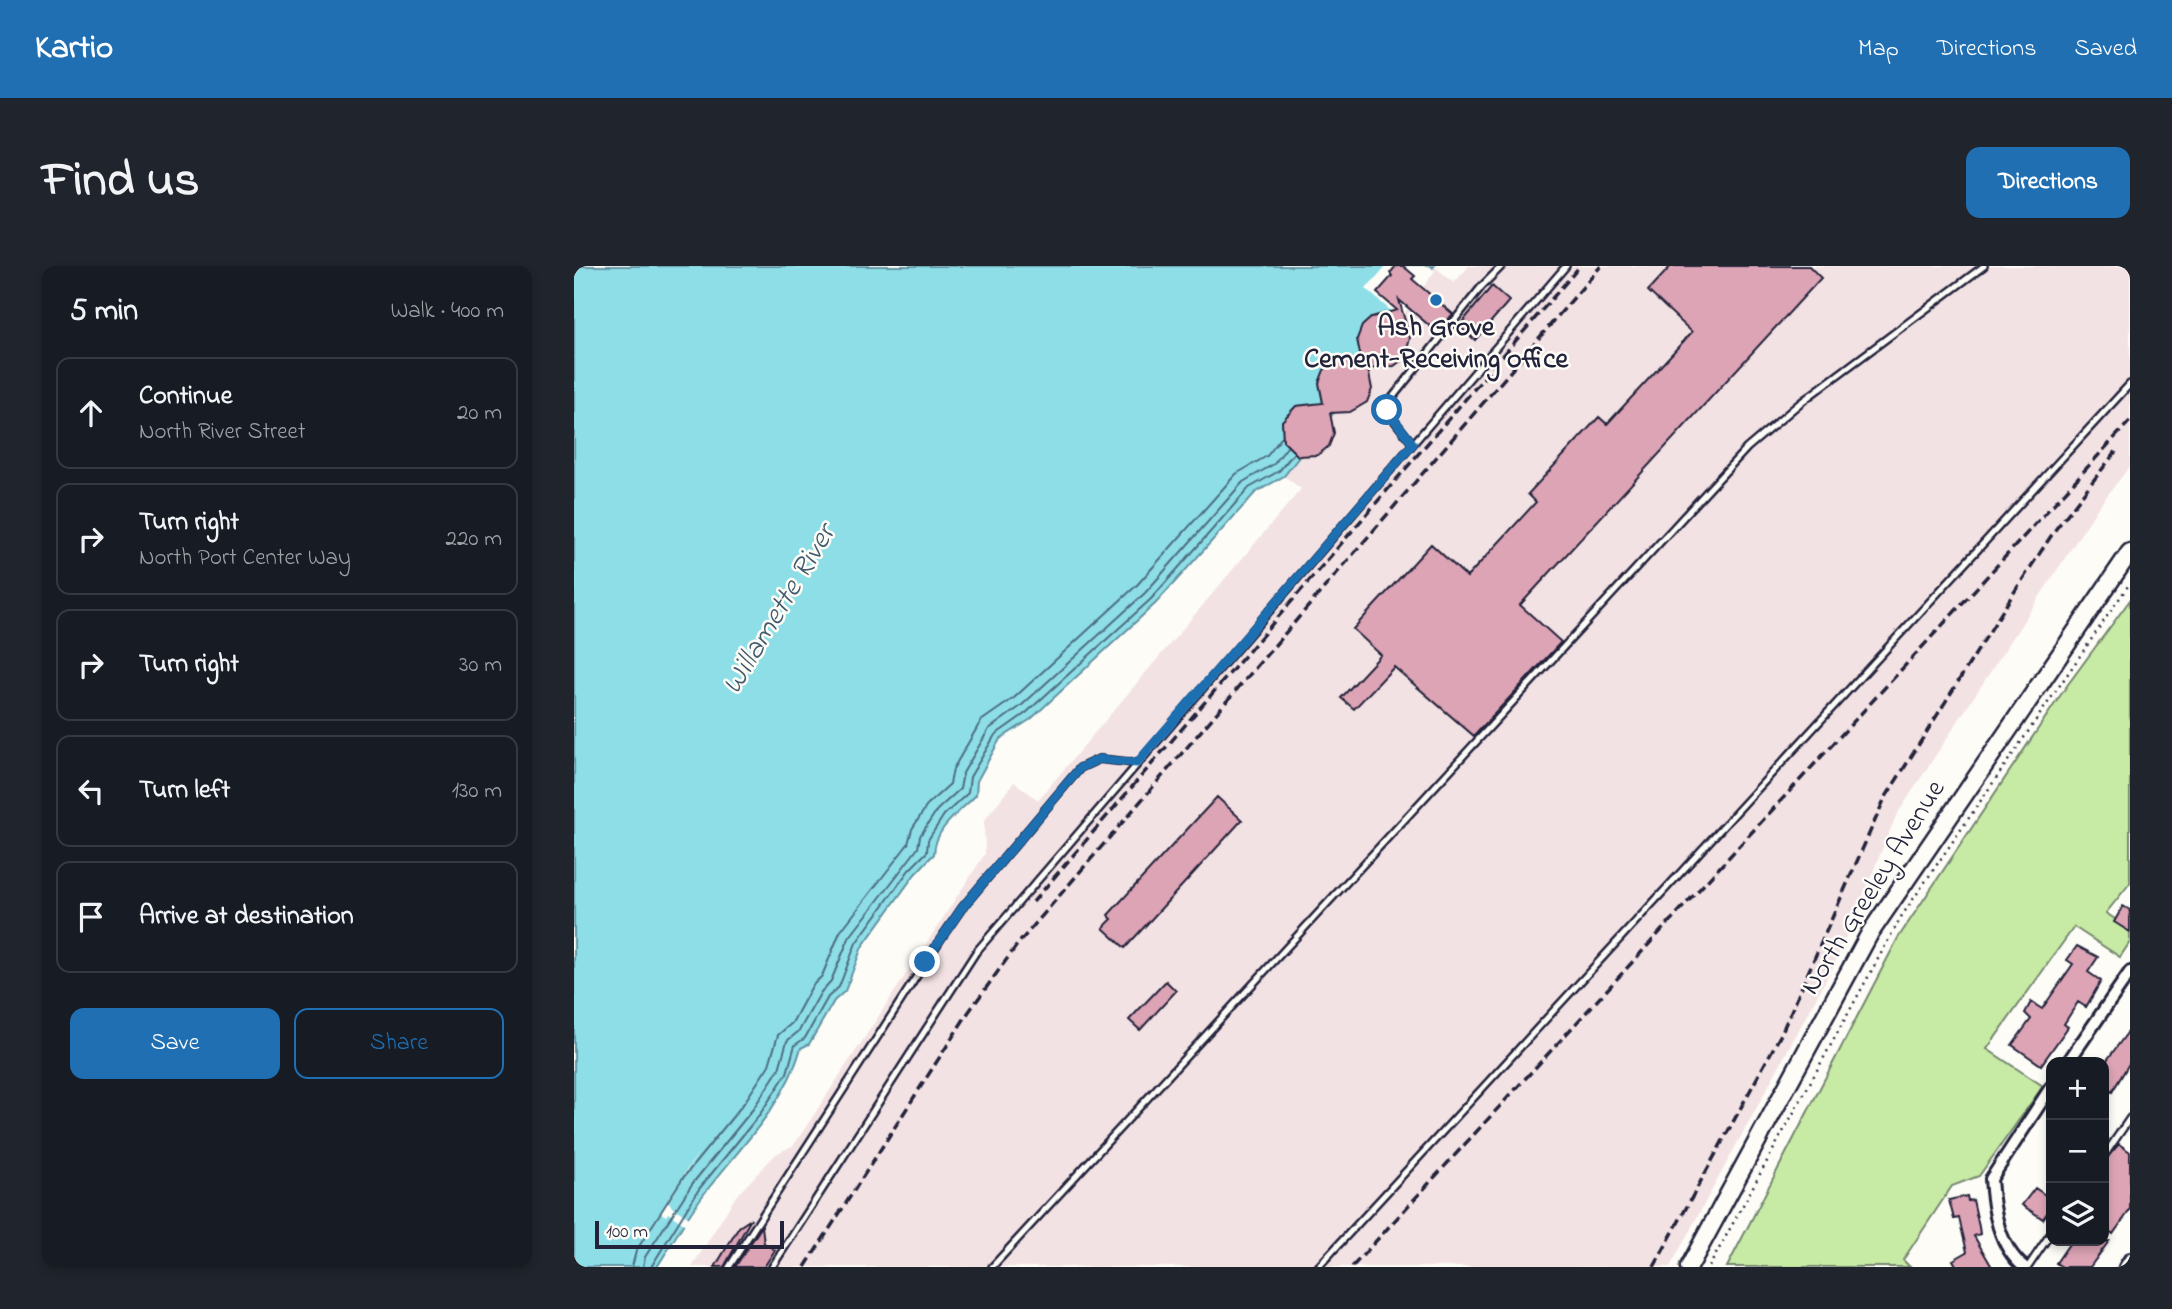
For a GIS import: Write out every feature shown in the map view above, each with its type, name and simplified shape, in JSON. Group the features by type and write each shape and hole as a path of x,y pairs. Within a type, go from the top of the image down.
{"main road":[{"name":"North Greeley Avenue","path":"1689,1267 1870,933 2130,552"}],"street":[{"path":"2071,1057 2130,972"},
{"path":"2026,1267 2014,1259 2002,1239 1991,1179 2046,1095"},
{"path":"2127,1266 2130,1259"}],"lane":[{"path":"1413,444 1390,415 1388,403 1482,286 1502,266"},
{"path":"772,1267 971,959 1566,266"},
{"path":"992,1267 1747,448 1800,403 1984,266"},
{"path":"1318,1267 2130,384"},
{"path":"729,1267 962,908 1080,768 1099,759 1137,763"},
{"path":"2109,1149 2130,1118"},
{"path":"2026,1267 2046,1240"}],"path":[{"path":"1709,1267 1901,917 2130,583"}],"shaded area":[{"path":"1434,266 1454,283 1469,266 2130,266 2130,466 2099,506 1896,816 1834,965 1670,1267 692,1267 736,1196 776,1154 794,1145 985,854 984,821 1014,782 1038,800 1301,489 1284,476 1358,382 1401,312"}],"green space":[{"path":"2130,600 2130,883 2106,913 2130,929 2130,942 2120,957 2074,927 1987,1049 2043,1086 1979,1176 1952,1186 1903,1260 1910,1267 1727,1267 1898,938 2066,687"}],"water":[{"name":"Willamette River","path":"574,266 1434,266 1401,312 1358,382 1284,476 1255,493 1156,603 1031,719 1000,739 977,781 976,795 943,828 935,844 934,854 915,874 862,947 845,991 834,1001 809,1044 801,1048 794,1068 773,1106 700,1199 657,1267 574,1267"}],"pier":[{"path":"1386,266 1429,266 1435,271 1400,319 1366,289"},
{"path":"699,1151 669,1202 672,1207 691,1219 687,1226 668,1213 666,1216 661,1213 628,1262"}],"building":[{"path":"1396,266 1403,266 1415,276 1412,279 1453,314 1437,332 1399,300 1410,338 1405,358 1394,366 1368,369 1372,389 1367,402 1350,412 1330,413 1334,433 1329,446 1318,455 1298,456 1283,441 1282,421 1296,406 1323,403 1319,383 1324,370 1335,361 1361,359 1357,339 1362,326 1372,317 1397,310 1377,293 1392,276 1390,273"},
{"path":"1671,266 1809,266 1821,278 1520,605 1561,642 1474,736 1394,667 1354,709 1341,698 1381,655 1353,629 1431,544 1467,577 1536,502 1528,494 1599,417 1607,424 1692,332 1648,291"},
{"path":"1492,286 1509,301 1475,340 1459,326"},
{"path":"1217,797 1242,820 1125,948 1103,928 1112,919 1108,915"},
{"path":"2123,906 2130,910 2130,932 2114,922"},
{"path":"2077,946 2098,957 2088,972 2101,981 2086,1007 2078,1002 2064,1024 2068,1027 2041,1065 2012,1045 2031,1019 2025,1013 2031,1002 2042,1009 2073,964 2067,960"},
{"path":"1166,981 1176,991 1140,1030 1129,1020"},
{"path":"2130,1029 2130,1062 2112,1092 2109,1090 2109,1057"},
{"path":"2119,1144 2130,1152 2130,1210 2113,1234 2109,1231 2109,1155"},
{"path":"2035,1188 2046,1196 2046,1214 2043,1219 2022,1205"},
{"path":"1967,1196 1968,1201 1973,1200 1979,1227 1980,1234 1974,1236 1992,1267 1957,1267 1953,1260 1967,1252 1959,1218 1954,1219 1949,1200"},
{"path":"751,1219 724,1267 715,1267 739,1227"},
{"path":"762,1226 764,1243 775,1250 764,1267 735,1267"},
{"path":"2068,1246 2105,1246 2090,1267 2062,1267 2056,1263"}],"railway":[{"path":"1033,902 1580,266"},
{"path":"805,1267 968,1013 1017,945 1601,266"},
{"path":"1352,1267 2130,421"},
{"path":"1654,1267 1781,1034 1884,800 2055,530 2117,450"}],"place":[{"name":"Ash Grove Cement-Receiving office","path":"1436,300"}],"route":[{"path":"925,962 962,908 1080,768 1099,759 1111,758 1137,763 1413,444 1387,410"}]}
